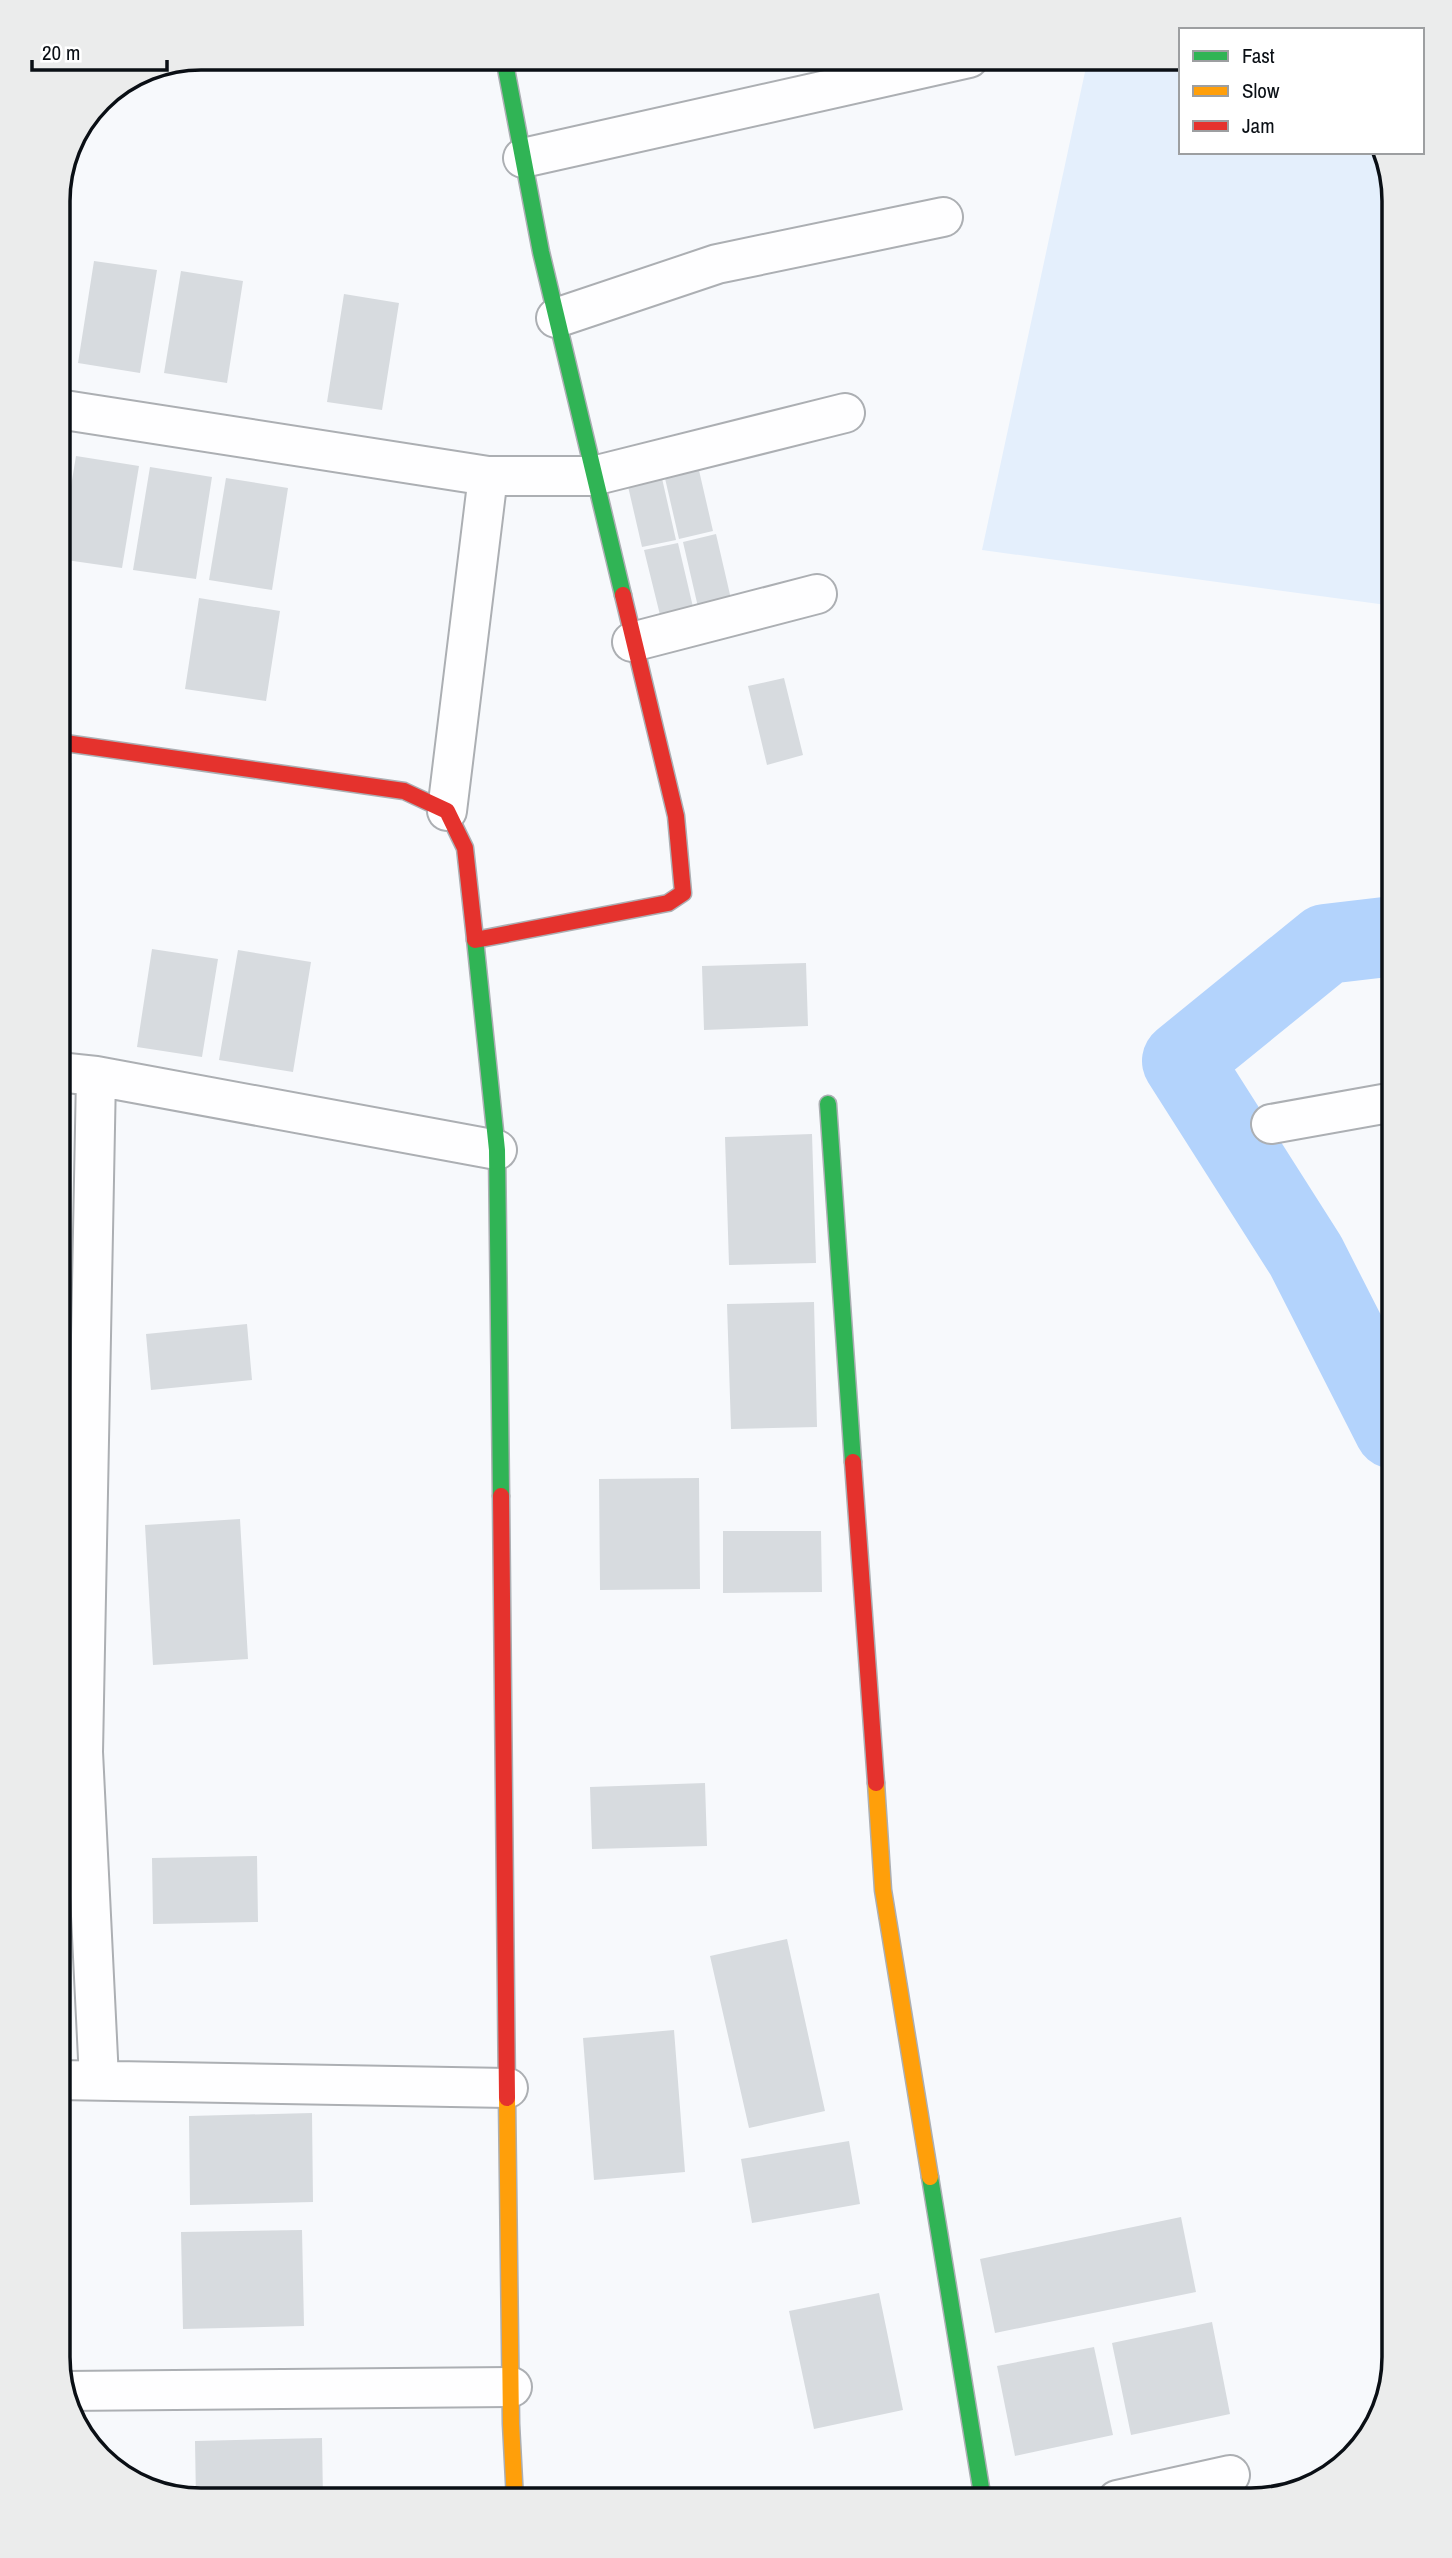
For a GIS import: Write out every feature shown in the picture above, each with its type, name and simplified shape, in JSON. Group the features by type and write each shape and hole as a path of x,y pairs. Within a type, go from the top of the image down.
{"street":[{"path":"475,940 668,903 683,893 684,873 676,816 556,318 506,70"},
{"path":"523,158 915,70"},
{"path":"556,318 717,264 943,218"},
{"path":"70,411 488,476 593,476 845,413"},
{"path":"488,476 447,811 465,848 497,1150 515,2488"},
{"path":"632,642 817,594"},
{"path":"70,744 404,791 447,811"},
{"path":"70,1073 497,1150"},
{"path":"96,1076 73,1455 70,1752 99,2079"},
{"path":"828,1104 883,1890 981,2488"},
{"path":"1270,1124 1382,1104"},
{"path":"70,2080 508,2088"},
{"path":"74,2391 512,2387"},
{"path":"1169,2488 1230,2474"}],"shaded area":[{"path":"1085,70 1179,70 1179,154 1373,154 1378,167 1382,201 1382,604 982,550"}],"building":[{"path":"94,261 157,270 140,373 78,363"},
{"path":"181,271 243,281 227,383 164,373"},
{"path":"344,294 399,303 382,410 327,402"},
{"path":"76,456 139,466 122,568 70,561 70,492"},
{"path":"698,466 713,531 679,539 664,474"},
{"path":"150,467 212,477 196,579 133,570"},
{"path":"661,474 676,540 642,547 627,482"},
{"path":"226,478 288,488 272,590 209,580"},
{"path":"716,534 731,599 698,607 683,542"},
{"path":"678,543 693,607 660,615 644,550"},
{"path":"199,598 280,611 266,701 185,689"},
{"path":"784,678 803,755 767,765 748,686"},
{"path":"152,949 218,959 202,1057 137,1047"},
{"path":"238,950 311,962 293,1072 219,1060"},
{"path":"806,963 808,1026 704,1030 702,966"},
{"path":"812,1134 816,1263 729,1265 725,1137"},
{"path":"814,1302 817,1427 731,1429 727,1304"},
{"path":"247,1324 252,1380 151,1390 146,1334"},
{"path":"699,1478 700,1589 600,1590 599,1479"},
{"path":"240,1519 248,1659 153,1665 145,1525"},
{"path":"723,1531 821,1531 822,1592 723,1593"},
{"path":"705,1783 707,1846 592,1849 590,1787"},
{"path":"257,1856 258,1922 153,1924 152,1858"},
{"path":"787,1939 825,2111 749,2128 710,1956"},
{"path":"674,2030 685,2172 594,2180 583,2038"},
{"path":"312,2113 313,2202 190,2205 189,2116"},
{"path":"849,2141 860,2204 752,2223 741,2159"},
{"path":"1181,2217 1196,2292 995,2333 980,2259"},
{"path":"302,2230 304,2326 183,2329 181,2232"},
{"path":"879,2293 903,2410 814,2429 789,2311"},
{"path":"1212,2322 1230,2414 1131,2435 1112,2343"},
{"path":"1094,2347 1113,2435 1015,2456 997,2366"},
{"path":"322,2438 323,2488 196,2488 195,2441"}],"waterway":[{"path":"1382,937 1326,944 1182,1061 1306,1256 1382,1405"}],"traffic: fast":[{"path":"506,70 541,252 623,595"},
{"path":"475,939 497,1150 501,1496"},
{"path":"828,1104 853,1462"},
{"path":"930,2177 981,2488"}],"traffic: slow":[{"path":"876,1783 883,1890 930,2177"},
{"path":"507,2098 511,2424 514,2488"}],"traffic: jam":[{"path":"475,940 668,903 683,893 676,816 623,595"},
{"path":"70,744 404,791 447,811 465,848 475,939"},
{"path":"853,1462 876,1783"},
{"path":"501,1496 507,2098"}]}
